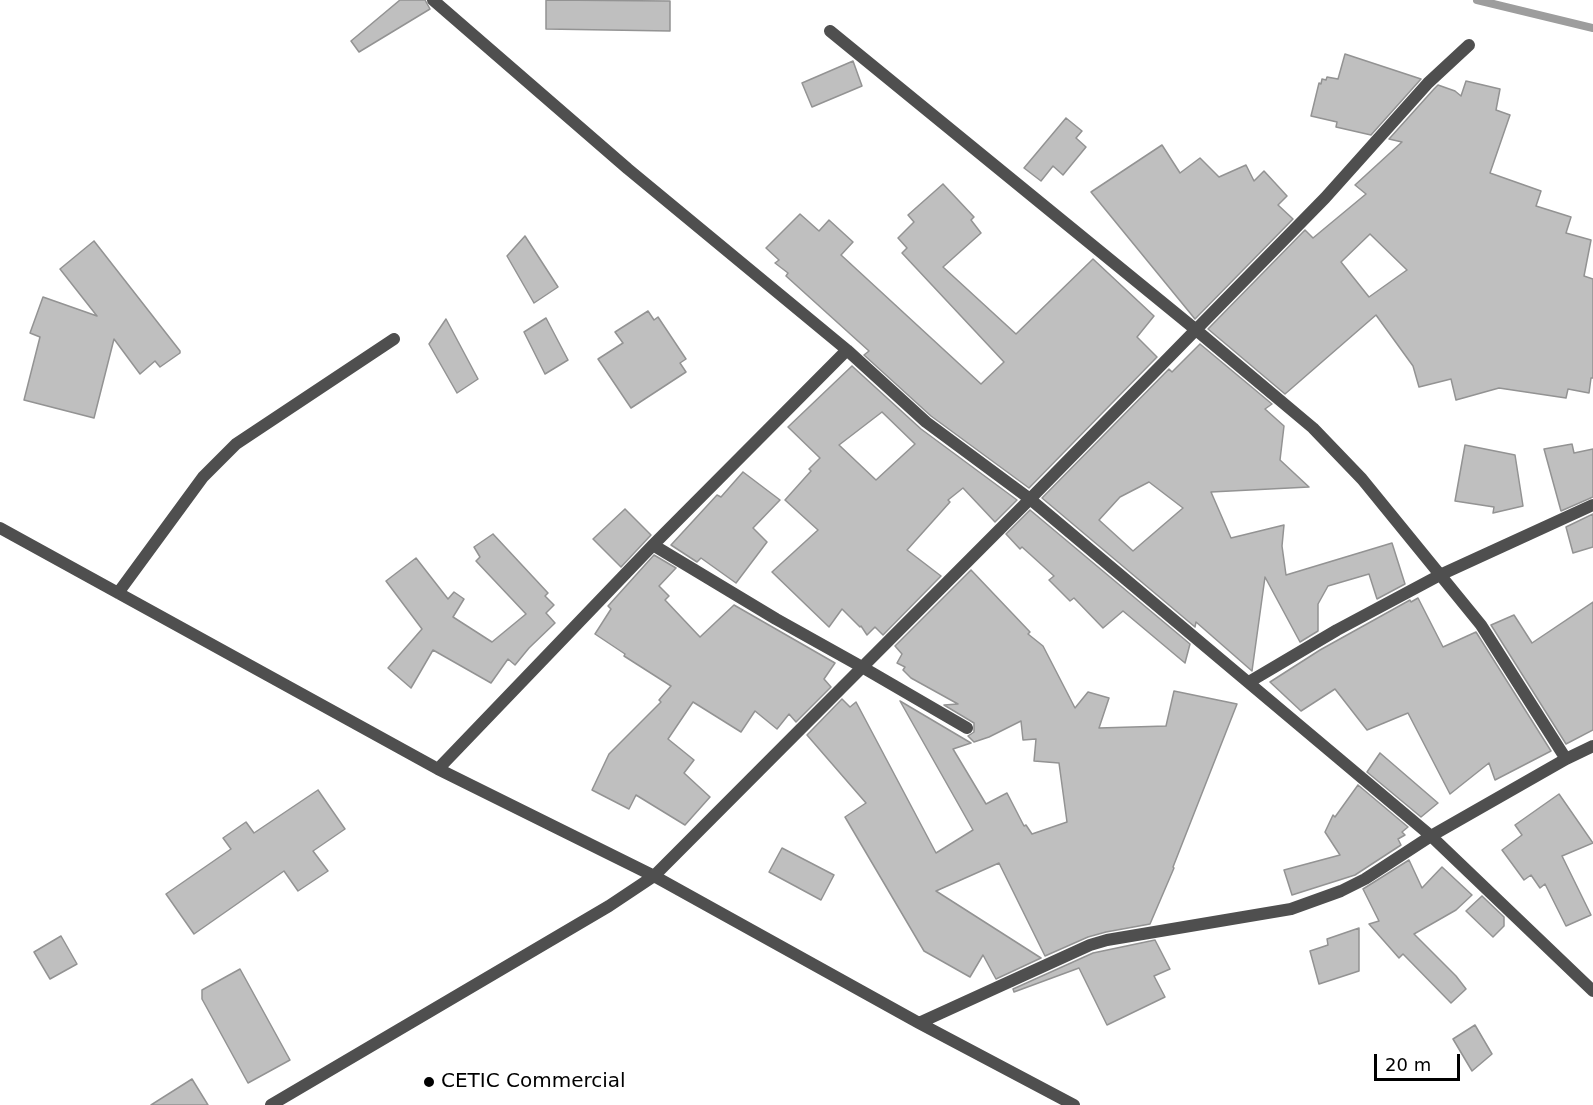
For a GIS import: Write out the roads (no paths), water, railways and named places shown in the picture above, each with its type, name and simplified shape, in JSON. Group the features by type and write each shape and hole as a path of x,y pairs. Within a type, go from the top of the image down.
{"street":[{"path":"433,0 628,169 847,350 926,422 1030,499 1431,836 1593,991"},
{"path":"830,31 1196,329 1313,428 1362,479 1481,625 1566,759"},
{"path":"271,1105 609,906 654,876 1030,499 1325,198 1428,83 1469,45"},
{"path":"118,593 203,477 236,444 394,339"},
{"path":"438,769 653,545 847,350"},
{"path":"1249,682 1337,630 1440,575 1593,506"},
{"path":"0,528 438,769 654,876 919,1023 1074,1105"},
{"path":"653,545 776,619 967,728"},
{"path":"919,1023 1090,945 1107,940 1291,909 1317,900 1365,879 1431,836 1593,746"}],"waterway":[{"path":"1477,0 1593,28"}],"place":[{"name":"CETIC Commercial","path":"429,1082"}]}
